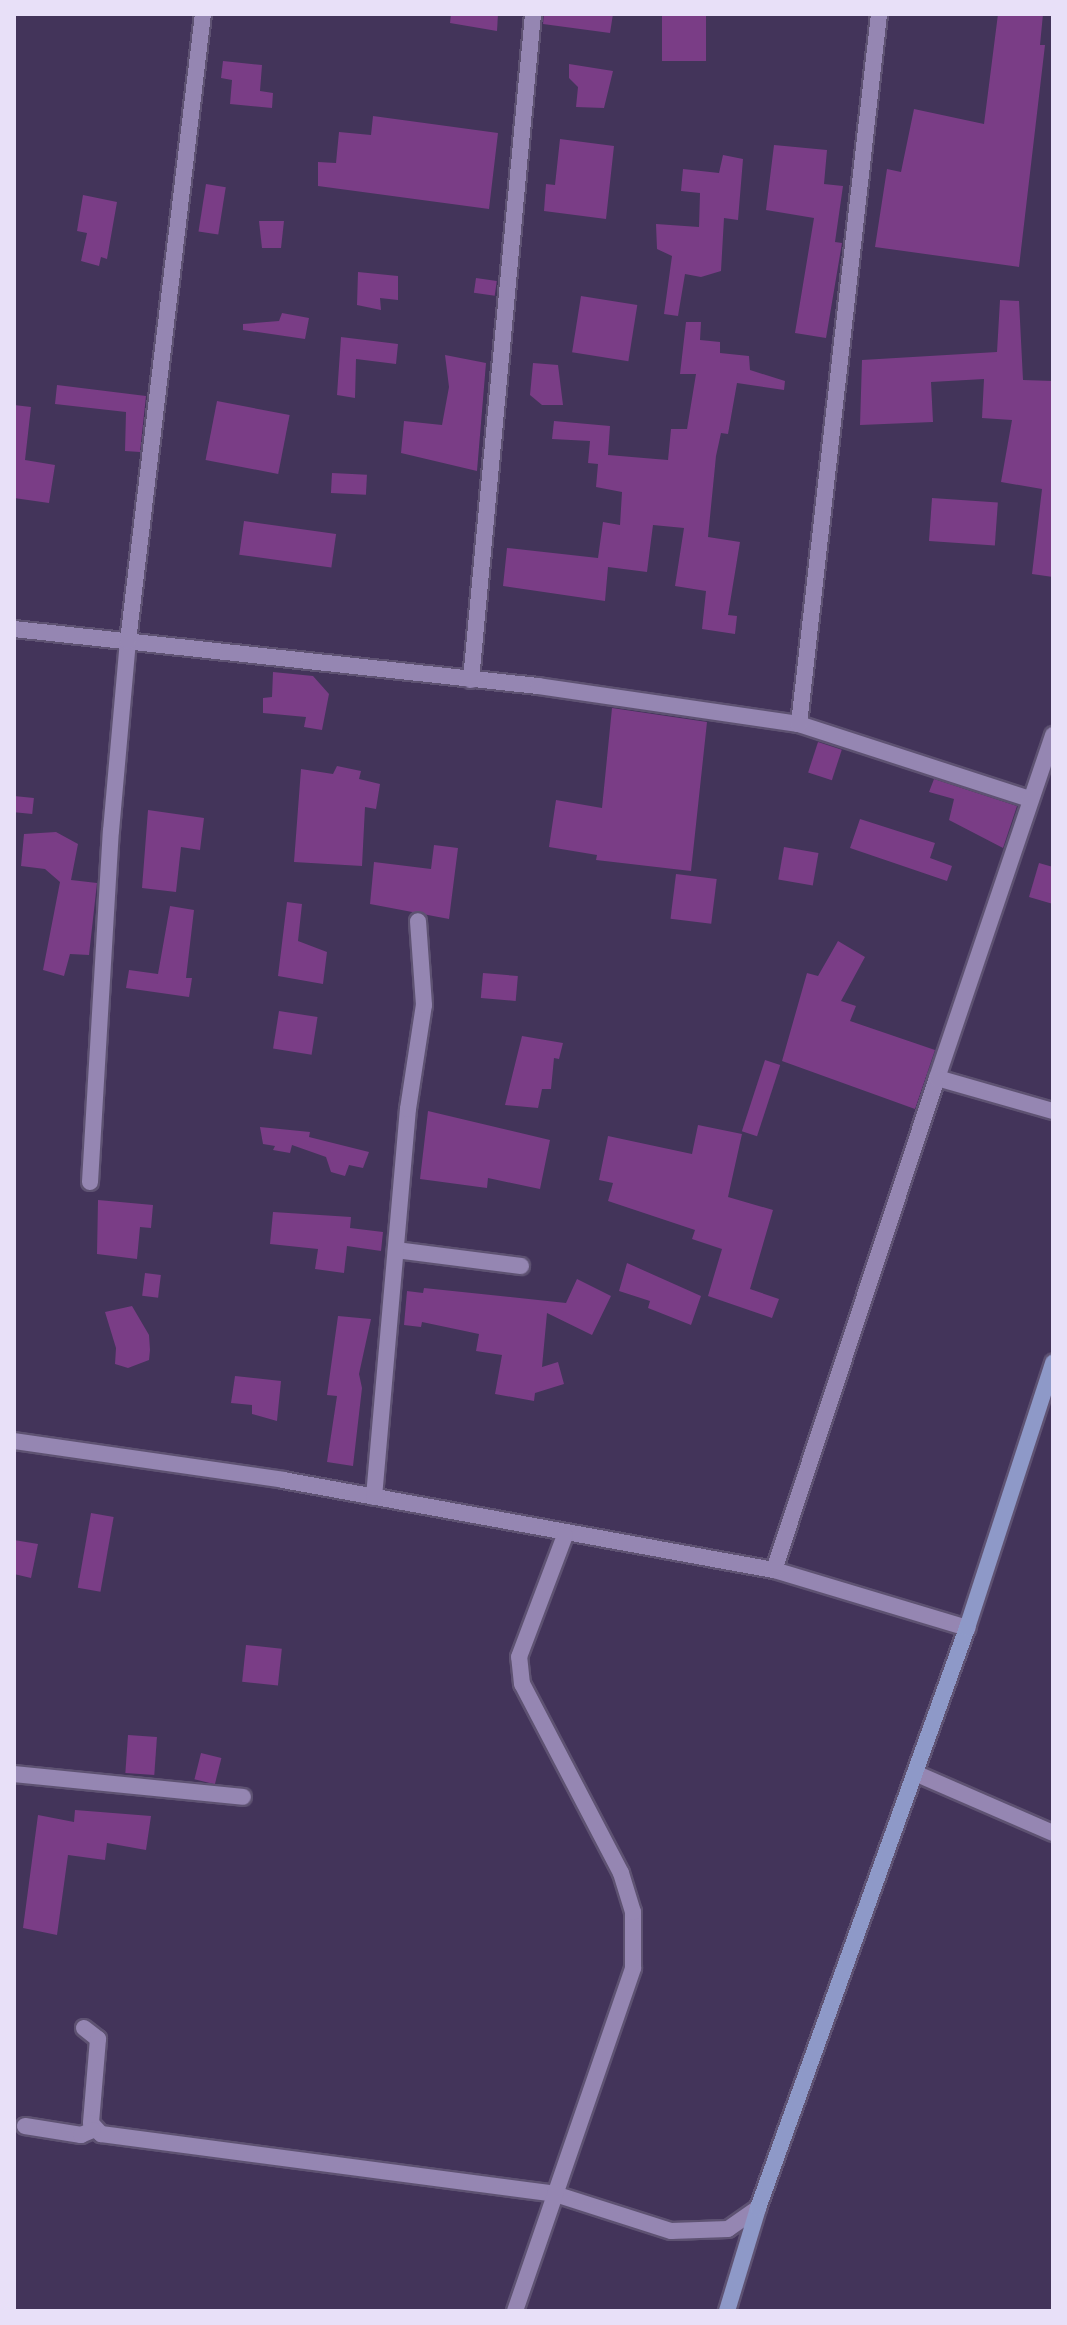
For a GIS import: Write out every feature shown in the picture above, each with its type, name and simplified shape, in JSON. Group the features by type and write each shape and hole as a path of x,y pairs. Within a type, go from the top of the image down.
{"street":[{"path":"90,1182 111,831 128,641 203,14"},
{"path":"471,680 533,14"},
{"path":"799,724 879,14"},
{"path":"14,629 471,680 799,724 1030,799"},
{"path":"774,1570 1053,735"},
{"path":"374,1497 408,1109 424,1005 418,921"},
{"path":"937,1078 1053,1111"},
{"path":"396,1250 521,1266"},
{"path":"727,2311 758,2208 967,1628 1053,1363"},
{"path":"14,1441 374,1497 565,1535 774,1570 967,1628"},
{"path":"515,2311 633,1968 633,1912 621,1873 522,1684 519,1657 565,1535"},
{"path":"915,1773 1053,1833"},
{"path":"14,1774 243,1797"},
{"path":"84,2028 98,2039 93,2130"},
{"path":"25,2126 81,2135 93,2130 555,2194 671,2231 706,2233 728,2229 758,2208"}],"building":[{"path":"451,14 498,14 497,31 450,23"},
{"path":"544,14 613,14 610,33 543,24"},
{"path":"662,14 706,14 706,61 662,61"},
{"path":"998,14 1043,14 1040,45 1045,45 1019,267 875,247 887,169 901,172 914,109 984,124"},
{"path":"223,61 262,65 260,91 273,93 272,108 230,104 232,80 221,78"},
{"path":"569,64 613,71 604,108 576,107 578,87 569,78"},
{"path":"373,116 498,133 489,209 318,186 318,162 336,163 339,132 371,135"},
{"path":"560,139 614,146 606,219 544,211 546,184 555,185"},
{"path":"774,145 827,150 824,184 843,186 835,242 842,243 826,338 795,333 814,218 766,210"},
{"path":"723,155 743,159 738,220 724,218 721,271 701,277 685,274 678,316 664,314 672,256 657,249 656,224 699,227 700,193 681,191 683,169 719,173"},
{"path":"206,184 226,187 218,235 198,231"},
{"path":"83,195 117,202 107,259 101,257 99,266 81,261 87,233 77,231"},
{"path":"259,221 284,221 281,248 262,248"},
{"path":"358,272 398,276 398,300 380,298 381,310 357,305"},
{"path":"476,278 497,281 495,296 474,293"},
{"path":"581,296 637,305 628,361 572,352"},
{"path":"1000,300 1019,301 1023,380 1053,381 1053,577 1032,574 1042,489 1001,482 1012,420 982,418 984,379 931,382 933,422 860,425 862,360 997,352"},
{"path":"282,313 309,318 305,339 243,330 243,324 279,321"},
{"path":"686,322 701,322 700,340 720,342 720,353 749,356 750,370 785,381 784,390 737,383 728,434 721,433 716,456 708,537 740,542 728,615 737,616 735,634 702,629 706,591 675,586 684,528 653,525 647,572 608,567 605,601 503,586 507,548 598,558 603,522 620,525 622,492 596,487 598,464 588,463 590,441 552,439 554,421 610,426 608,455 668,460 671,429 687,429 696,374 680,374"},
{"path":"341,337 398,344 396,364 356,359 355,398 337,395"},
{"path":"445,355 486,363 477,471 401,453 404,421 442,425 449,387"},
{"path":"533,363 558,365 563,405 542,405 530,395"},
{"path":"57,385 146,396 140,452 125,451 126,412 55,404"},
{"path":"217,401 290,415 278,474 206,460"},
{"path":"14,405 31,407 25,460 55,465 49,503 14,498"},
{"path":"332,473 367,475 366,495 331,493"},
{"path":"932,498 998,503 995,545 929,541"},
{"path":"244,521 336,534 331,568 239,555"},
{"path":"273,672 313,676 329,694 322,730 304,727 306,717 263,713 263,698 272,697"},
{"path":"612,708 707,722 691,871 596,860 597,855 549,847 556,800 602,808"},
{"path":"818,742 842,750 832,780 808,772"},
{"path":"337,766 361,771 359,779 380,784 376,809 365,807 362,866 294,862 301,769 333,774"},
{"path":"934,779 1017,806 1003,848 949,820 954,799 929,792"},
{"path":"14,796 34,798 32,814 14,812"},
{"path":"148,810 204,818 200,850 181,847 176,892 142,888"},
{"path":"860,819 935,843 930,858 952,866 947,881 850,848"},
{"path":"56,832 78,844 71,880 97,883 89,955 70,954 64,976 43,970 60,882 45,869 21,866 24,834"},
{"path":"434,845 458,848 449,919 370,904 374,862 431,869"},
{"path":"784,847 818,853 813,886 778,879"},
{"path":"1039,863 1053,867 1053,904 1029,897"},
{"path":"676,874 717,879 711,924 671,919"},
{"path":"287,902 302,904 298,941 327,952 323,984 278,976"},
{"path":"170,906 194,910 186,978 192,978 189,997 126,988 129,970 158,974"},
{"path":"838,941 865,957 841,1001 856,1006 850,1021 935,1050 915,1109 782,1061 807,973 818,976"},
{"path":"483,973 518,976 516,1001 481,998"},
{"path":"279,1011 318,1017 312,1055 273,1049"},
{"path":"522,1036 563,1043 559,1059 554,1058 551,1089 542,1089 538,1108 505,1105"},
{"path":"765,1060 780,1065 757,1136 742,1131"},
{"path":"428,1111 550,1140 540,1189 488,1178 487,1188 420,1179"},
{"path":"698,1125 742,1134 728,1197 773,1210 750,1289 779,1299 772,1318 708,1296 722,1249 692,1239 695,1230 608,1201 613,1183 599,1180 608,1136 692,1154"},
{"path":"260,1127 310,1132 309,1137 369,1152 363,1168 349,1165 345,1176 331,1172 326,1157 292,1145 290,1153 273,1150 275,1146 263,1144"},
{"path":"98,1200 153,1205 151,1228 140,1227 137,1259 97,1254"},
{"path":"273,1212 351,1217 350,1228 383,1232 381,1251 347,1246 344,1273 315,1269 318,1249 270,1244"},
{"path":"627,1263 701,1296 691,1325 648,1308 650,1301 619,1291"},
{"path":"145,1273 161,1275 158,1298 142,1296"},
{"path":"577,1279 611,1296 592,1335 547,1313 542,1367 558,1362 564,1384 535,1393 534,1401 495,1394 502,1355 476,1351 479,1334 422,1322 421,1327 404,1325 407,1291 423,1293 424,1288 566,1303"},
{"path":"132,1306 149,1335 150,1350 149,1360 128,1368 115,1364 116,1348 105,1312"},
{"path":"338,1316 371,1319 359,1374 362,1388 353,1466 327,1462 337,1396 327,1395"},
{"path":"235,1376 281,1381 277,1421 252,1414 252,1405 231,1403"},
{"path":"91,1513 114,1517 100,1592 78,1588"},
{"path":"14,1540 38,1544 31,1578 14,1574"},
{"path":"246,1645 282,1649 278,1686 242,1682"},
{"path":"128,1735 157,1737 154,1775 125,1773"},
{"path":"201,1753 221,1758 215,1784 194,1779"},
{"path":"75,1810 151,1816 146,1850 107,1843 105,1860 68,1855 57,1935 23,1928 38,1815 74,1822"}]}
